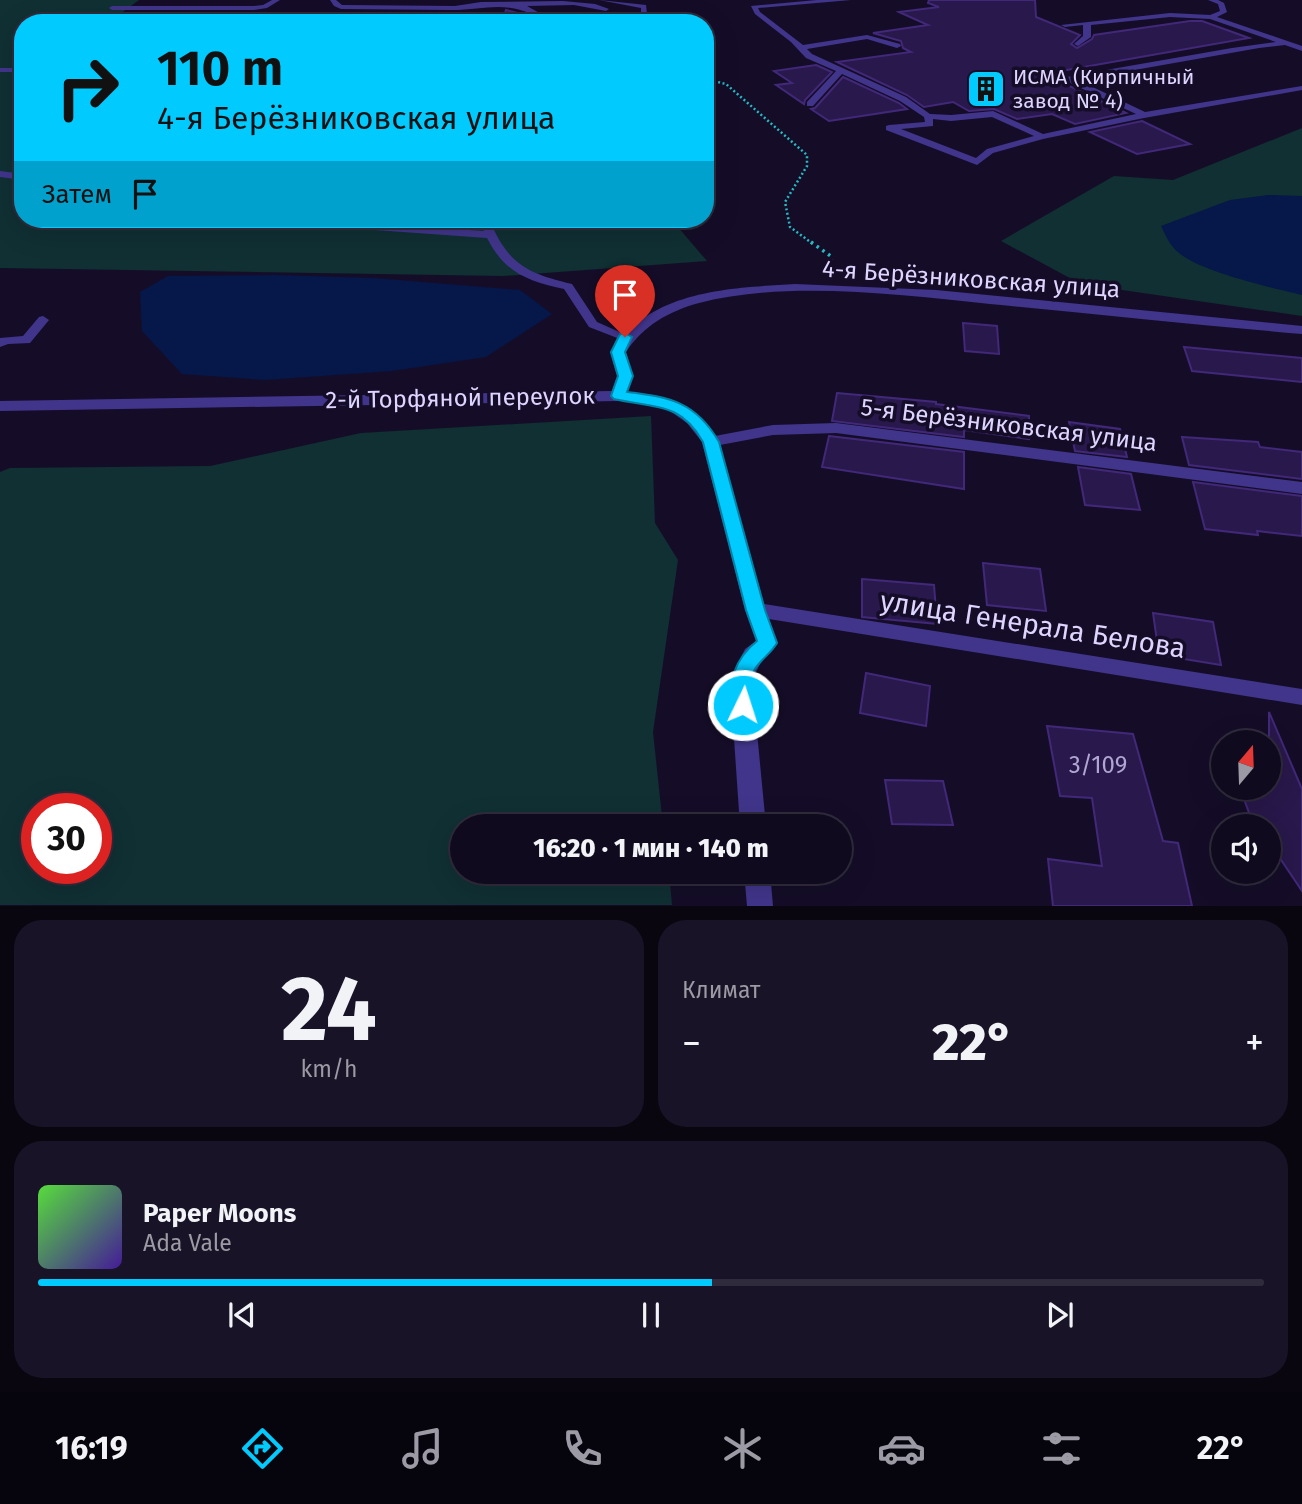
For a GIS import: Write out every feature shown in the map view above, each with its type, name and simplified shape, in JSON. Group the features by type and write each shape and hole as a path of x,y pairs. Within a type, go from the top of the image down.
{"street":[{"name":"4-я Берёзниковская улица","path":"625,337 651,317 723,294 832,288 879,290 1302,330"},
{"path":"619,396 625,376 618,352 625,337"},
{"name":"2-й Торфяной переулок","path":"0,406 619,396 660,401 679,408 701,425 711,442 755,610 767,643 753,655 741,680 752,814"},
{"name":"5-я Берёзниковская улица","path":"711,442 762,430 836,428 1302,488"},
{"name":"улица Генерала Белова","path":"755,610 1302,698"},
{"path":"758,884 760,905"}],"lane":[{"path":"112,8 254,8 265,7 277,0"},
{"path":"333,0 335,5 341,7 455,8 492,2 519,5 549,1 588,2 606,9"},
{"path":"602,0 606,2 606,14"},
{"path":"602,0 644,6 644,14"},
{"path":"848,0 754,6 757,13 809,56 903,99 928,116 951,118 993,114 1042,137"},
{"path":"1211,0 1221,3 1224,12 1211,16"},
{"path":"519,5 538,14"},
{"path":"1065,25 1170,15 1211,16 1302,49"},
{"path":"1078,44 1087,37 1087,24"},
{"path":"801,48 867,37 897,46"},
{"path":"1144,115 1069,79 1250,46 1286,43"},
{"path":"810,104 840,71"},
{"path":"928,116 930,124 889,128 977,162 990,151 1042,137 1144,115 1302,88"},
{"path":"389,228 489,235"},
{"path":"487,228 489,235 516,270 536,279 568,286 593,324 625,337"},
{"path":"0,343 5,340 26,340 43,320"}],"path":[{"path":"714,81 726,84 807,155 807,166 785,202 790,227 832,257 830,272 819,277"}],"green space":[{"path":"0,0 139,0 120,14 14,14 14,228 679,228 707,261 503,276 0,268"},
{"path":"1302,128 1302,316 1081,284 1001,241 1114,176 1173,180"},
{"path":"651,416 655,523 678,560 653,732 662,814 450,814 450,884 670,884 672,905 0,905 0,472 10,468 210,466 361,433"}],"shaded area":[{"path":"1268,195 1302,196 1302,295 1204,267 1179,253 1168,241 1161,226 1230,200"},
{"path":"168,276 374,278 520,290 552,314 486,357 392,371 265,380 182,374 142,331 140,292"}],"building":[{"path":"929,0 1035,0 1036,17 1080,35 1071,44 1077,48 1094,35 1190,21 1202,21 1249,38 1044,74 1126,113 1075,124 1052,114 1017,119 994,109 969,111 953,102 924,107 907,95 837,62 911,52 903,48 901,41 873,33 928,25 899,12 939,7 928,3"},
{"path":"506,10 521,14 505,14"},
{"path":"816,65 832,72 804,104 776,85 792,83 774,71"},
{"path":"843,77 907,109 829,121 811,109 815,108"},
{"path":"1142,121 1190,144 1137,154 1090,132"},
{"path":"963,323 997,326 999,354 965,351"},
{"path":"1184,347 1302,358 1302,382 1192,371"},
{"path":"837,393 936,402 1029,416 1029,439 964,430 964,437 832,421"},
{"path":"1069,422 1120,429 1127,457 1075,451"},
{"path":"829,436 964,452 964,489 822,467"},
{"path":"1182,437 1258,442 1260,447 1302,452 1302,479 1189,465"},
{"path":"1078,467 1131,474 1140,510 1085,505"},
{"path":"1193,482 1302,496 1302,536 1257,531 1258,535 1205,529"},
{"path":"983,563 1040,569 1046,611 987,605"},
{"path":"862,579 934,585 937,624 862,617"},
{"path":"1153,613 1213,622 1221,665 1159,655"},
{"path":"866,673 930,686 926,726 860,713"},
{"path":"1269,712 1277,730 1269,730"},
{"path":"1047,726 1133,734 1163,841 1178,843 1192,906 1053,906 1048,859 1102,866 1092,798 1060,796"},
{"path":"1281,740 1302,789 1302,891 1281,860 1281,814 1249,814 1244,800 1281,800"},
{"path":"885,780 943,781 953,825 892,824"}],"place":[{"name":"ИСМА (Кирпичный завод № 4)","path":"986,89"}],"route":[{"path":"625,337 618,352 625,376 619,396 660,401 679,408 701,425 711,442 755,610 767,643 753,655 741,680 743,705"}]}
